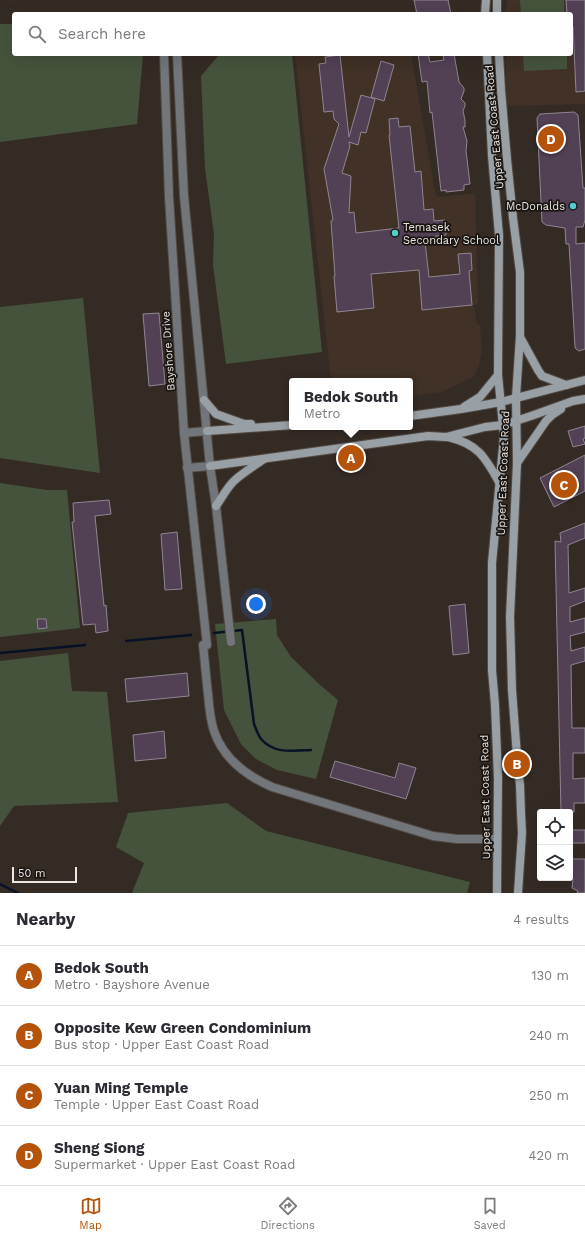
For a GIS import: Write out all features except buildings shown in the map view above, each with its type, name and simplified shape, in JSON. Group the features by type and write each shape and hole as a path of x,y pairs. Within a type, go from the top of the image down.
{"main road":[{"path":"486,0 486,12"},
{"path":"497,0 497,12"},
{"name":"Upper East Coast Road","path":"487,56 492,156 500,235 498,375 504,436 492,563 492,670 498,778 497,893"},
{"name":"Upper East Coast Road","path":"499,56 512,203 520,272 520,336 516,397 517,463 510,617 512,690 520,785 522,833 518,893"},
{"path":"520,336 542,376 566,385"},
{"path":"460,409 480,397 498,375"},
{"path":"413,416 501,402 585,380"},
{"path":"446,437 485,427 503,425 573,401 585,399"},
{"path":"204,400 216,414 244,424 268,426"},
{"path":"517,463 552,415 573,401"},
{"path":"207,431 289,425"},
{"path":"210,466 428,436 461,440 478,451 490,466 499,482"},
{"path":"216,506 235,480 247,470 267,458"}],"street":[{"name":"Bayshore Drive","path":"164,56 169,197 184,433 205,645 210,714 214,731 225,752 238,767 258,781 272,787 433,836 457,839 497,839"},
{"path":"177,56 184,196 210,466 216,506 231,642"},
{"path":"184,433 207,431"},
{"path":"187,468 210,466"}],"shaded area":[{"path":"507,0 585,0 585,104 506,106 506,56 573,56 573,12 506,12"},
{"name":"Temasek Secondary School","path":"295,56 411,56 436,196 475,193 478,304 474,305 477,325 480,325 482,351 479,366 473,377 442,392 413,396 413,378 331,378"}],"green space":[{"path":"520,0 564,0 564,12 521,12"},
{"path":"0,24 12,24 12,56 143,56 137,124 0,142"},
{"path":"218,56 292,56 322,352 226,364 213,265 214,234 205,168 201,76"},
{"path":"523,56 567,56 567,69 524,71"},
{"path":"83,298 100,473 0,458 0,307"},
{"path":"0,483 47,490 67,490 80,628 0,637"},
{"path":"276,619 277,635 291,657 338,700 316,779 277,770 256,759 241,744 224,710 215,624"},
{"path":"68,653 72,691 107,692 118,802 14,806 0,826 0,661"},
{"path":"227,803 266,831 470,882 467,893 132,893 144,863 116,847 128,813"}],"waterway":[{"path":"214,633 242,630 254,724 261,739 266,744 278,749 290,751 311,750"},
{"path":"126,641 191,635"},
{"path":"0,653 85,645"},
{"path":"0,884 18,893"}],"place":[{"name":"Sheng Siong","path":"551,139"},
{"name":"McDonalds","path":"573,206"},
{"name":"Temasek Secondary School","path":"395,233"},
{"name":"Bedok South","path":"351,458"},
{"name":"Yuan Ming Temple","path":"564,485"},
{"name":"Opposite Kew Green Condominium","path":"517,764"}]}
